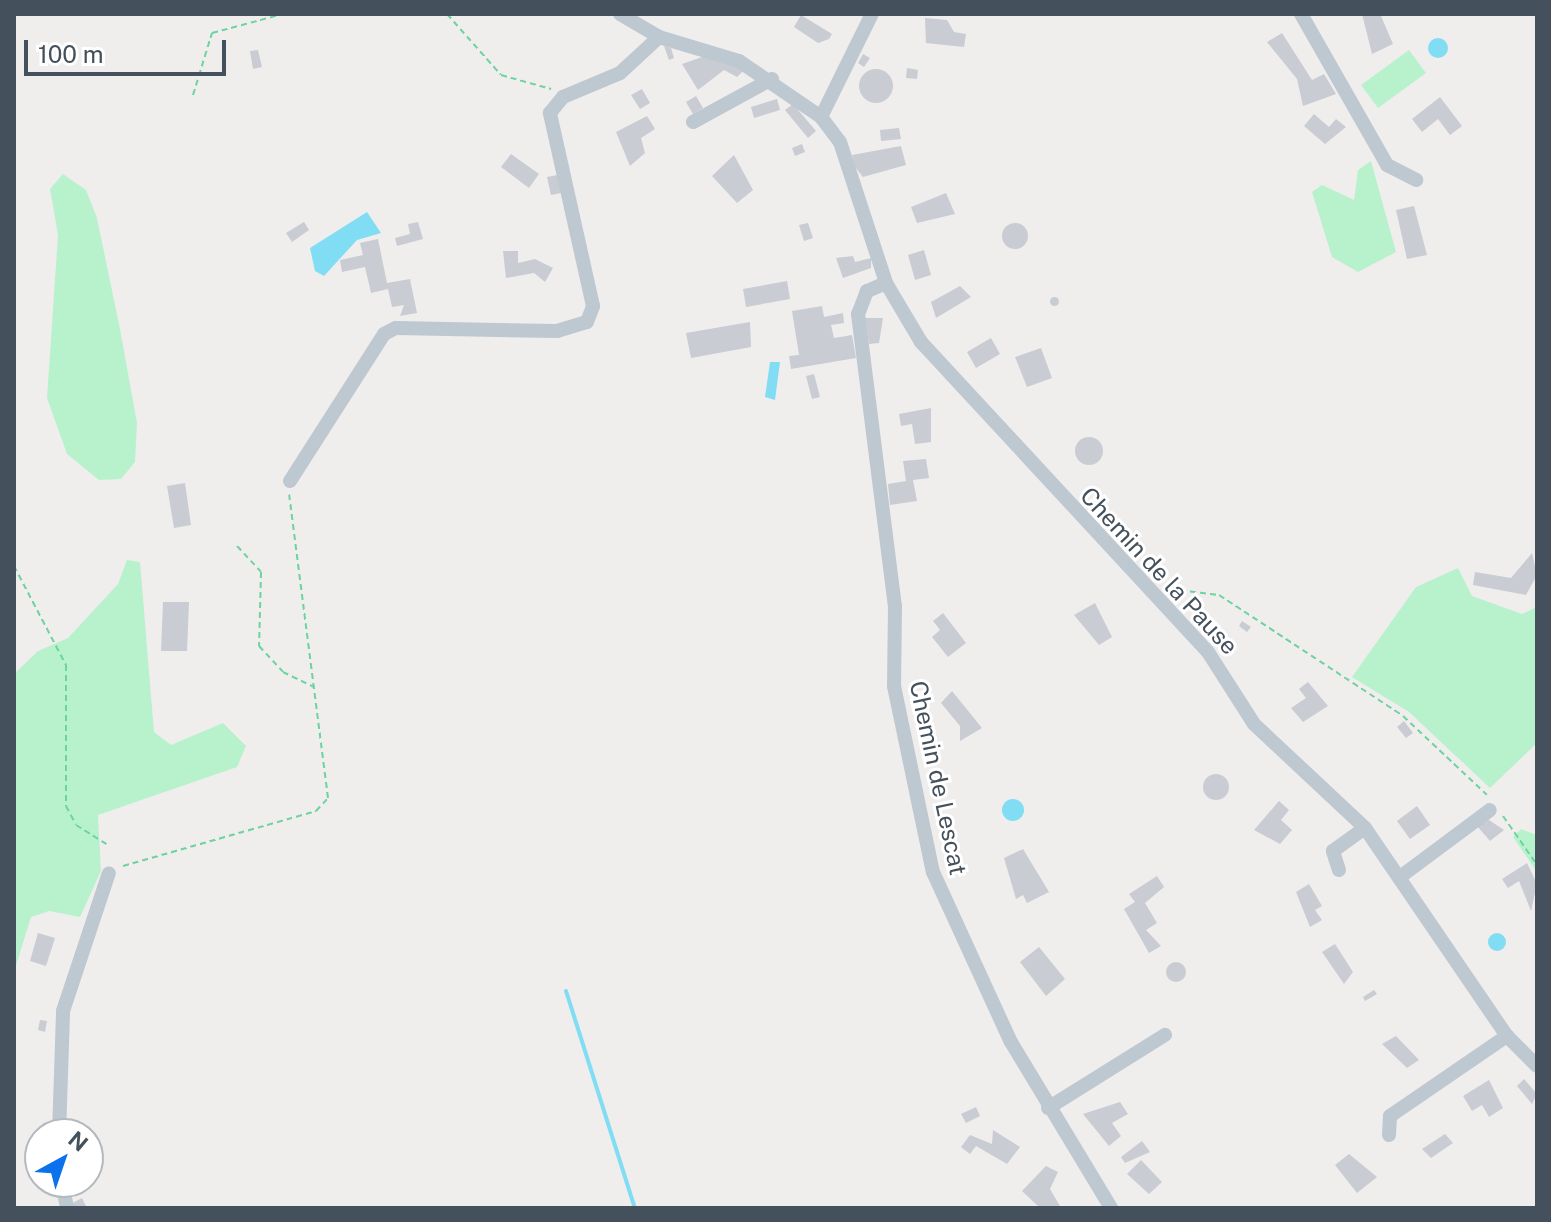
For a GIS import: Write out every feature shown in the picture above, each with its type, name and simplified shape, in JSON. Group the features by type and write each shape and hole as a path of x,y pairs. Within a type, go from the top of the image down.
{"street":[{"name":"Chemin de la Pause","path":"620,14 659,37 717,52 772,79 821,117 840,142 886,283 935,359 1145,588 1208,652 1274,746 1365,828 1507,1036 1537,1066"},
{"path":"821,117 872,14"},
{"path":"1301,14 1387,165 1416,180"},
{"path":"290,481 384,334 396,328 557,331 587,322 593,306 550,113 573,93 620,73 659,37"},
{"path":"693,122 772,79"},
{"name":"Chemin de Lescat","path":"886,283 867,291 858,314 907,755 944,905 1048,1108 1111,1208"},
{"path":"1400,877 1490,810"},
{"path":"1339,870 1333,851 1365,828"},
{"path":"60,1118 63,1011 109,873"},
{"path":"1048,1108 1165,1035"},
{"path":"1389,1135 1390,1116 1507,1036"}],"path":[{"path":"193,95 212,33 283,14"},
{"path":"447,14 501,75 573,93"},
{"path":"109,873 324,804 329,790 290,481"},
{"path":"237,546 261,572 259,646 283,672 315,687"},
{"path":"14,566 66,665 66,806 76,825 107,844"},
{"path":"1145,588 1219,595 1403,716 1496,805 1537,865"}],"green space":[{"path":"1409,50 1426,73 1378,108 1361,85"},
{"path":"1371,161 1396,252 1358,272 1332,257 1312,192 1322,185 1354,200 1358,170"},
{"path":"63,174 86,190 97,218 120,329 137,423 135,462 121,479 99,480 67,454 47,398 58,235 50,189"},
{"path":"127,560 140,562 154,732 171,745 223,723 246,746 237,767 98,815 101,871 80,917 49,911 31,917 14,972 14,674 38,651 68,638 118,584"},
{"path":"1458,568 1472,596 1522,614 1537,607 1537,743 1490,788 1409,712 1352,677 1416,587"},
{"path":"1521,829 1537,835 1537,872 1513,837"}],"water":[{"path":"1438,38 1445,41 1448,48 1445,55 1438,58 1431,55 1428,48 1431,41"},
{"path":"367,212 381,233 357,240 324,276 315,271 310,248"},
{"path":"770,362 780,362 775,400 765,397"},
{"path":"1013,799 1021,802 1024,810 1021,818 1013,821 1005,818 1002,810 1005,802"},
{"path":"1497,933 1506,942 1497,951 1488,942"}],"building":[{"path":"1362,14 1381,16 1393,44 1372,54"},
{"path":"801,15 832,34 829,39 818,43 794,27"},
{"path":"925,18 947,20 954,32 966,34 964,47 926,43"},
{"path":"1282,33 1312,80 1324,74 1336,94 1303,106 1297,79 1267,42"},
{"path":"664,46 671,48 674,58 669,60"},
{"path":"258,50 262,67 253,69 250,51"},
{"path":"863,54 870,58 864,67 858,63"},
{"path":"708,55 743,71 737,77 724,70 698,90 682,64"},
{"path":"907,68 918,70 917,79 906,78"},
{"path":"876,69 888,74 893,86 888,98 876,103 864,98 859,86 864,74"},
{"path":"642,89 650,103 640,109 631,95"},
{"path":"696,96 703,108 693,114 686,102"},
{"path":"1440,97 1462,126 1450,135 1438,119 1422,132 1412,119"},
{"path":"777,99 780,110 754,118 751,107"},
{"path":"793,104 816,131 808,138 785,110"},
{"path":"1314,114 1329,127 1336,119 1346,127 1325,144 1304,126"},
{"path":"647,116 655,129 641,138 645,153 630,166 616,132"},
{"path":"899,128 901,139 881,141 880,130"},
{"path":"802,144 805,152 795,156 792,148"},
{"path":"901,146 906,165 863,177 855,167 852,155"},
{"path":"511,154 539,174 529,188 501,167"},
{"path":"734,155 753,190 737,203 712,176"},
{"path":"557,175 561,193 551,195 547,177"},
{"path":"946,193 955,214 917,223 911,207"},
{"path":"1414,206 1427,255 1407,259 1396,210"},
{"path":"304,222 309,230 292,242 286,233"},
{"path":"418,222 423,239 397,246 395,238 410,234 408,224"},
{"path":"808,223 813,238 804,241 799,225"},
{"path":"1015,223 1024,227 1028,236 1024,245 1015,249 1006,245 1002,236 1006,227"},
{"path":"378,239 387,283 410,279 417,313 400,316 404,305 392,307 388,289 371,293 365,267 342,272 340,260 363,255 360,243"},
{"path":"924,250 931,275 915,280 908,255"},
{"path":"503,251 518,251 518,263 535,259 553,268 545,282 534,273 506,278"},
{"path":"853,256 855,262 871,258 871,268 843,278 836,258"},
{"path":"787,281 790,299 746,307 743,289"},
{"path":"960,286 971,297 936,318 931,302"},
{"path":"1054,296 1059,301 1054,306 1049,301"},
{"path":"822,306 824,317 843,313 844,323 831,325 834,338 852,335 856,358 791,369 789,356 799,355 792,311"},
{"path":"865,318 883,318 879,343 869,344"},
{"path":"750,322 751,347 691,358 686,333"},
{"path":"991,338 1000,354 976,368 967,352"},
{"path":"1041,348 1052,378 1027,387 1015,357"},
{"path":"814,374 820,397 812,399 806,376"},
{"path":"931,408 931,442 915,444 912,424 901,426 899,414"},
{"path":"1089,437 1099,441 1103,451 1099,461 1089,465 1079,461 1075,451 1079,441"},
{"path":"926,459 929,478 913,480 917,501 890,505 888,484 906,481 903,461"},
{"path":"185,483 191,525 174,528 167,486"},
{"path":"1532,553 1537,575 1526,595 1473,585 1475,572 1511,578"},
{"path":"163,602 189,602 187,651 161,651"},
{"path":"1095,603 1112,637 1099,645 1074,615"},
{"path":"943,613 966,643 948,657 932,637 940,630 933,621"},
{"path":"1242,621 1251,627 1247,632 1239,626"},
{"path":"1308,682 1328,706 1303,722 1291,708 1306,698 1299,689"},
{"path":"952,691 982,728 960,741 960,726 941,703"},
{"path":"1404,721 1413,733 1406,738 1397,727"},
{"path":"1216,774 1225,778 1229,787 1225,796 1216,800 1207,796 1203,787 1207,778"},
{"path":"1279,801 1289,810 1281,820 1292,830 1280,844 1254,830"},
{"path":"1417,806 1430,825 1410,839 1397,821"},
{"path":"1486,818 1504,830 1490,841 1477,826"},
{"path":"1023,849 1049,892 1027,903 1023,895 1016,899 1004,858"},
{"path":"1527,863 1537,884 1531,911 1519,881 1508,888 1502,879"},
{"path":"1157,876 1164,887 1145,903 1157,923 1146,930 1161,946 1149,953 1124,909 1135,902 1129,894"},
{"path":"1309,884 1322,906 1315,910 1322,920 1310,927 1296,892"},
{"path":"38,933 55,938 46,966 30,961"},
{"path":"1335,944 1353,972 1344,984 1322,952"},
{"path":"1039,947 1065,979 1046,996 1020,962"},
{"path":"1176,962 1183,965 1186,972 1183,979 1176,982 1169,979 1166,972 1169,965"},
{"path":"1374,990 1377,994 1365,1001 1363,997"},
{"path":"40,1020 47,1021 45,1032 38,1030"},
{"path":"1396,1036 1419,1060 1407,1068 1382,1044"},
{"path":"1524,1079 1537,1094 1532,1104 1517,1086"},
{"path":"1489,1080 1503,1108 1489,1117 1482,1105 1472,1111 1463,1096"},
{"path":"1120,1102 1128,1114 1112,1123 1121,1136 1109,1146 1083,1114"},
{"path":"976,1107 980,1116 966,1123 961,1114"},
{"path":"993,1130 1020,1147 1007,1164 976,1146 970,1154 961,1147 970,1135 992,1144"},
{"path":"1445,1134 1453,1143 1431,1158 1422,1149"},
{"path":"1142,1141 1150,1152 1125,1163 1121,1157"},
{"path":"1349,1154 1377,1177 1357,1193 1335,1165"},
{"path":"1141,1160 1162,1182 1149,1194 1127,1174"},
{"path":"1046,1166 1058,1172 1050,1189 1061,1208 1040,1208 1022,1191"},
{"path":"82,1198 87,1208 73,1208 71,1204"}],"waterway":[{"path":"566,991 635,1208"}]}
